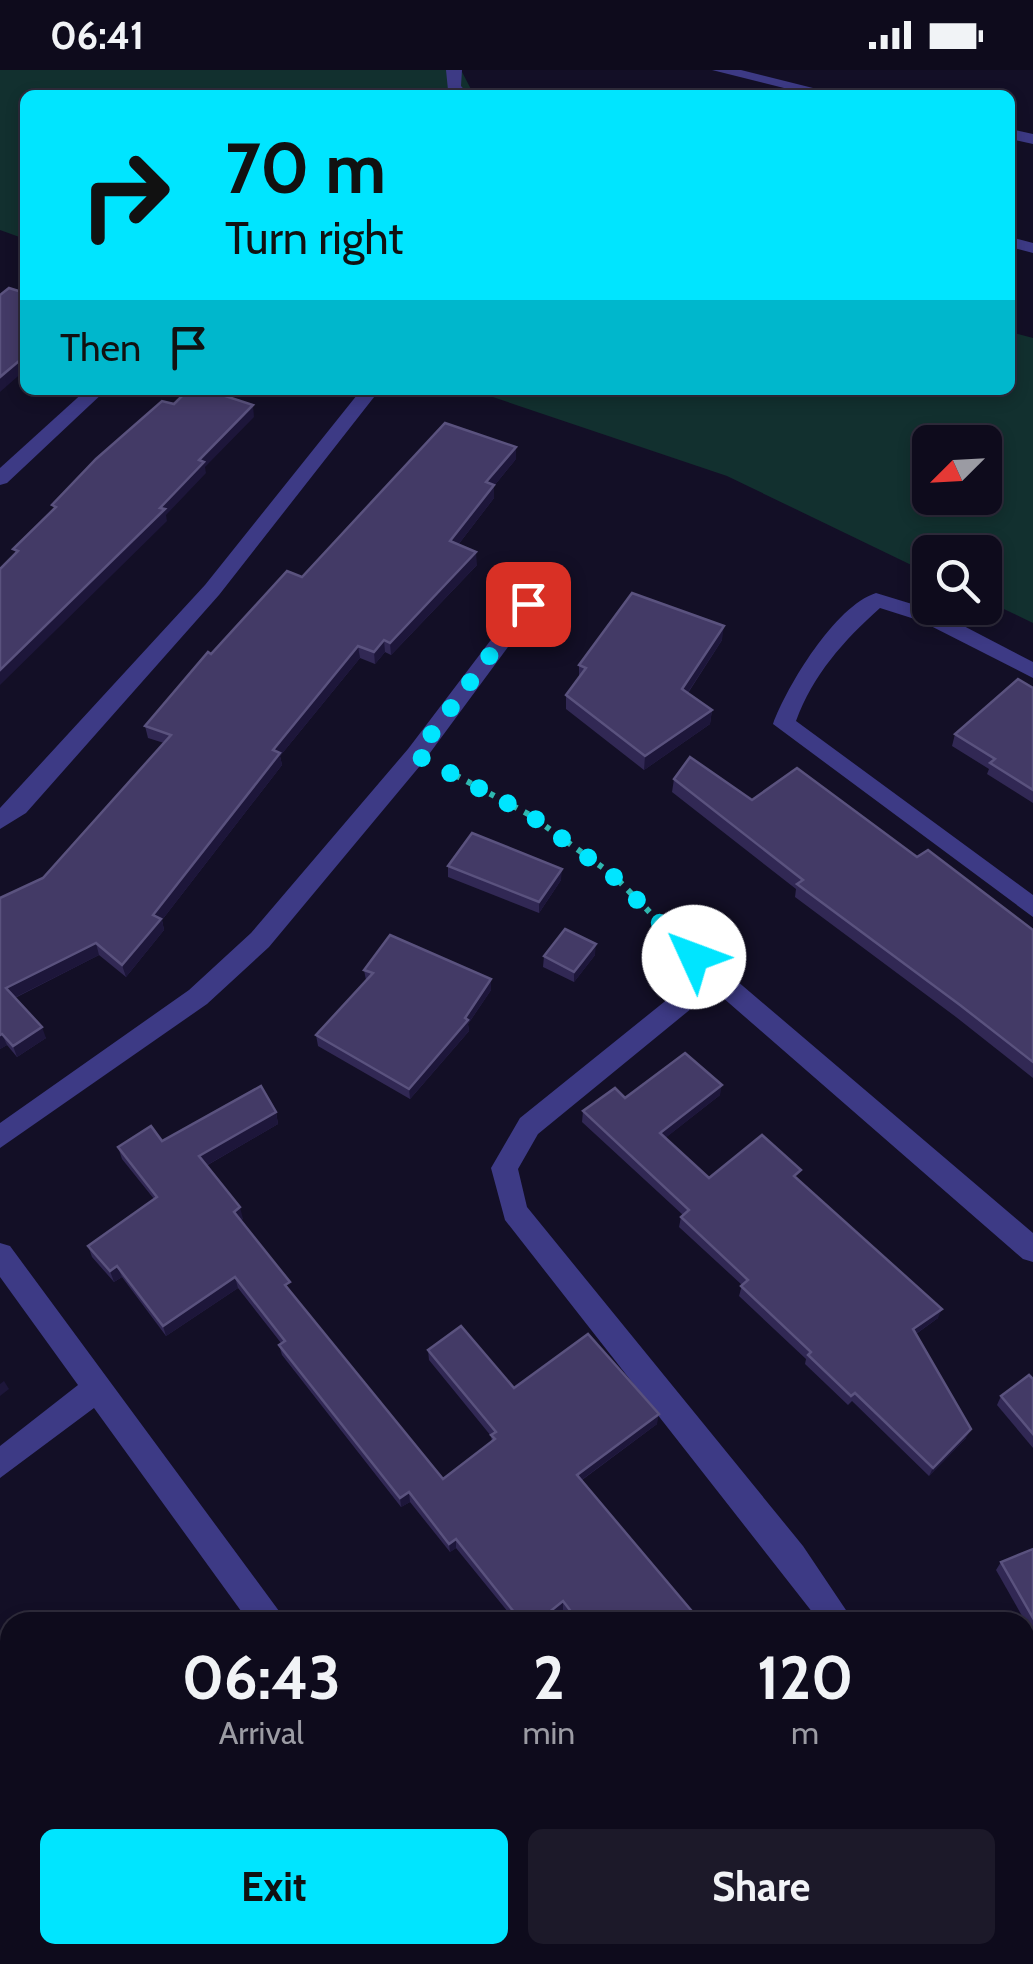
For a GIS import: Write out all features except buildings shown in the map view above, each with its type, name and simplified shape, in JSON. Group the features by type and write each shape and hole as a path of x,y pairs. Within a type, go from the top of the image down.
{"street":[{"path":"720,70 810,90"},
{"path":"0,479 92,395"},
{"path":"0,820 18,807 212,590 367,395"},
{"path":"1033,670 928,616 876,600 836,634 799,685 784,724 1033,908"},
{"path":"0,1137 198,998 260,940 416,755 528,604"},
{"path":"832,1612 515,1212 504,1168 529,1126 714,976 1033,1250"},
{"path":"0,1255 261,1612"},
{"path":"0,1464 98,1388"}],"path":[{"path":"416,755 530,815 612,875 714,976"}],"green space":[{"path":"0,70 461,70 471,90 20,90 20,237 0,230"},
{"path":"1015,333 1033,338 1033,623 1002,608 1002,535 912,535 912,565 727,476 487,395 1015,395"}],"route":[{"path":"528,604 416,755 530,815 612,875 694,957"}]}
